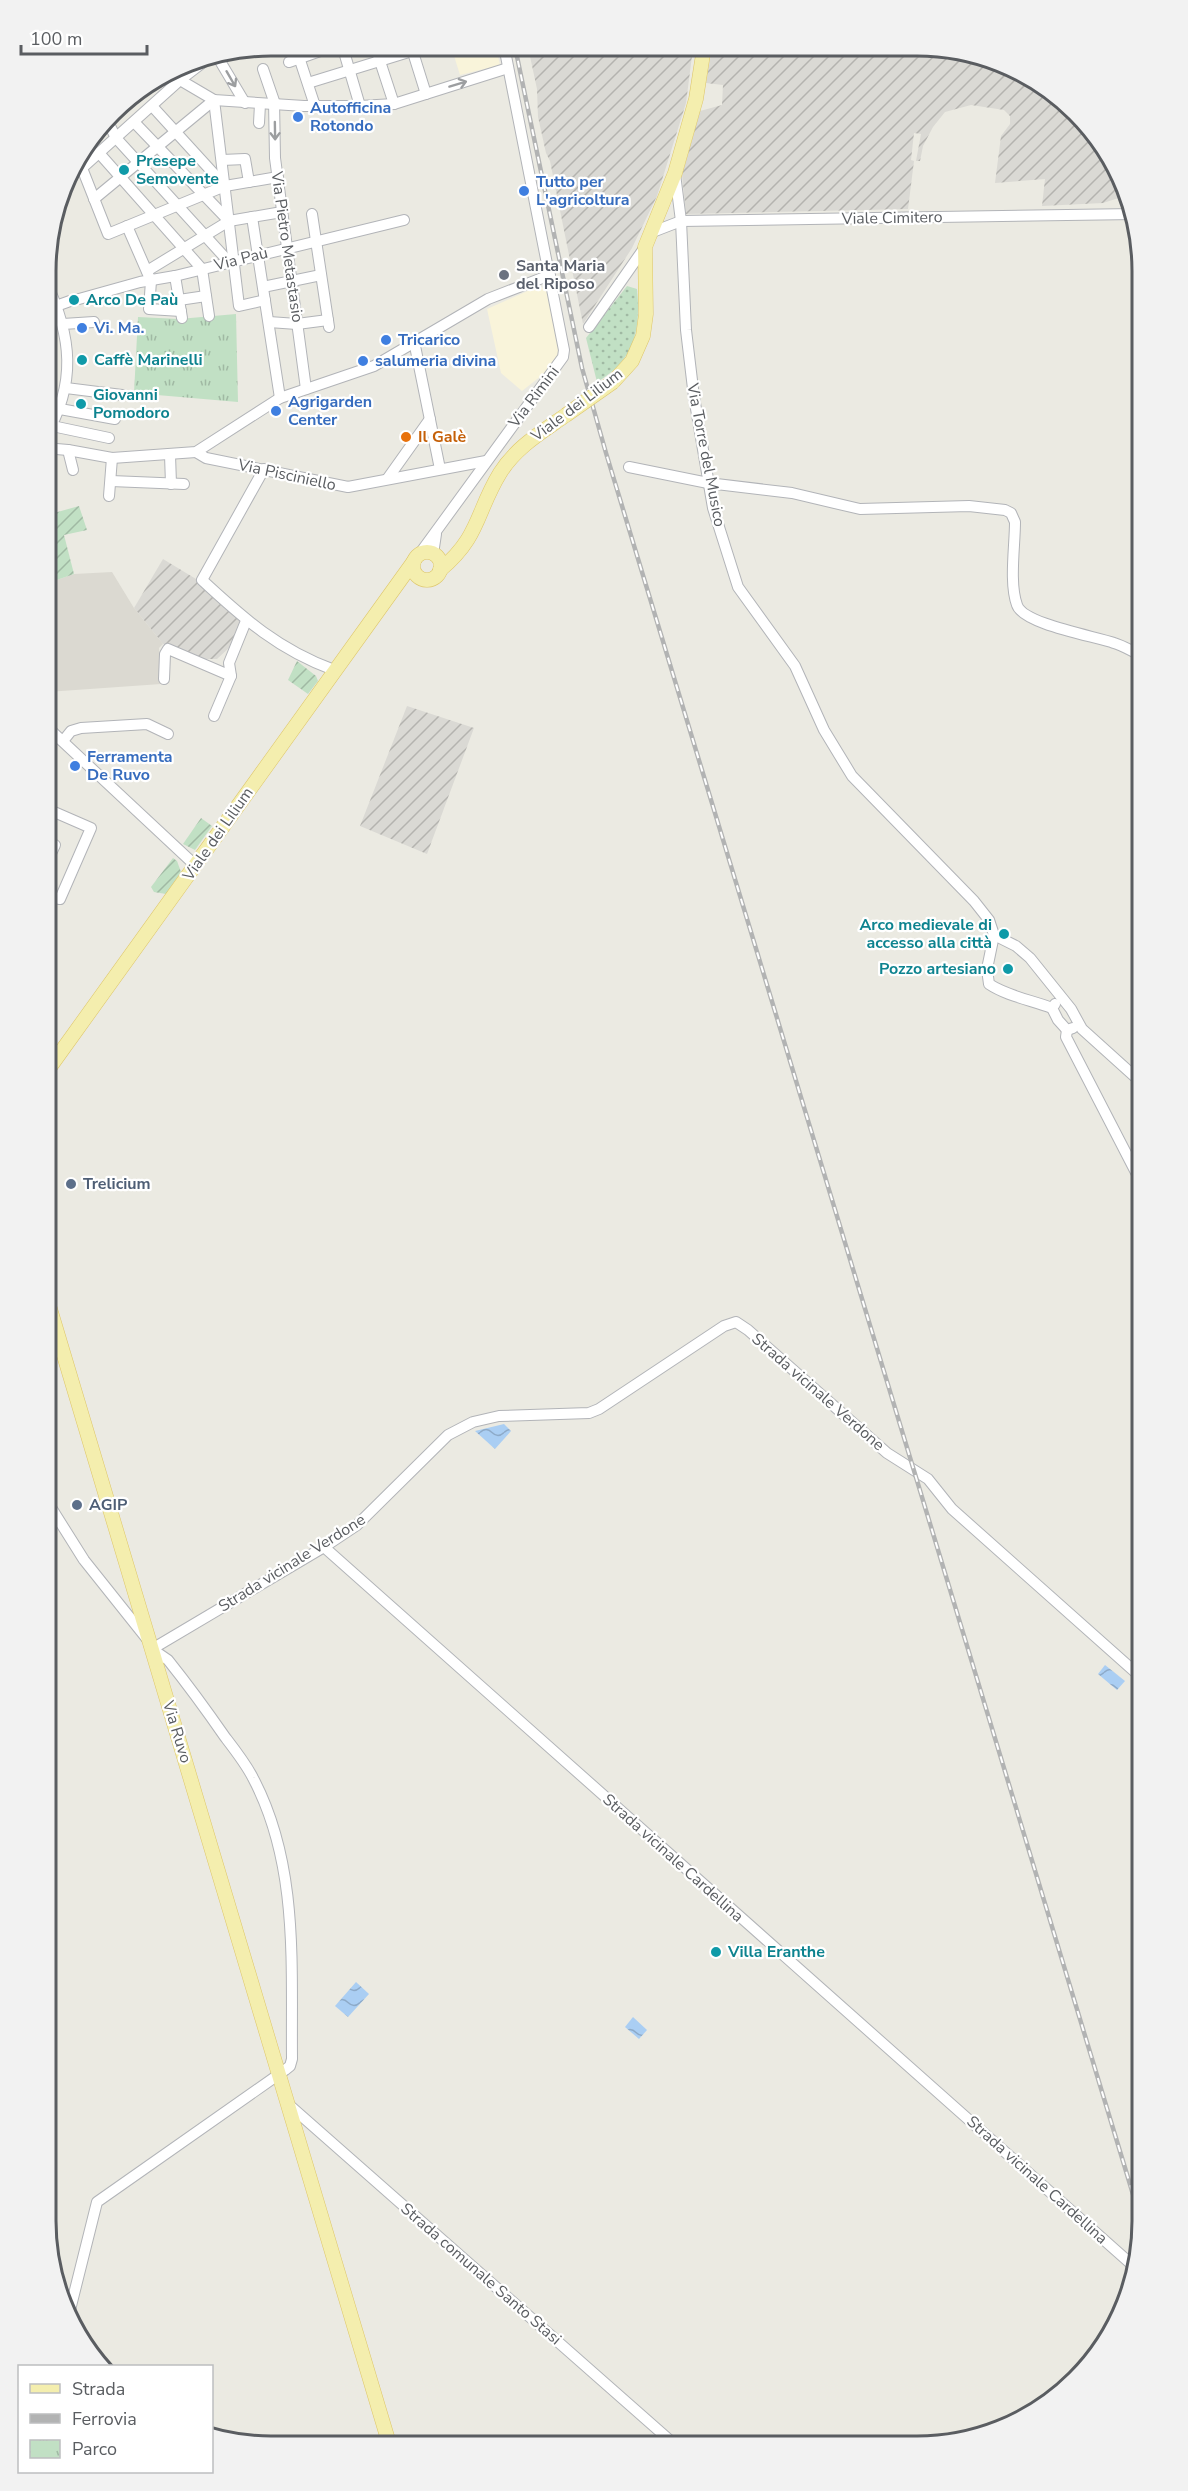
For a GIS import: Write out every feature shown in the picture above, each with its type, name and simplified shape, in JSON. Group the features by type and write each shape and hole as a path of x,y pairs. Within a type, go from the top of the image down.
{"main road":[{"name":"Viale dei Lilium","path":"392,593 405,582 419,578 432,579 454,559 467,543 493,486 506,465 522,447 613,382 632,362 644,336 645,247 675,173 696,99 703,56"},
{"path":"419,578 414,571 416,559 425,553 435,555 454,552 467,543"},
{"path":"435,555 440,562 440,570"},
{"name":"Viale dei Lilium","path":"56,1059 416,559"},
{"name":"Via Ruvo","path":"56,1329 387,2436"}],"street":[{"path":"294,56 294,60 308,83 315,106"},
{"path":"294,60 305,56"},
{"path":"345,56 360,106"},
{"path":"378,56 394,104"},
{"path":"308,83 392,56"},
{"path":"414,56 426,94"},
{"name":"Via Rimini","path":"416,559 563,357 564,350 550,275 506,56"},
{"path":"220,62 245,103"},
{"path":"180,80 214,100 274,105 360,106 394,104 508,68"},
{"name":"Via Pietro Metastasio","path":"263,69 274,105 275,158 306,389"},
{"path":"86,160 99,153 193,70"},
{"path":"94,199 214,100"},
{"path":"214,100 229,221 231,262 239,306 265,300"},
{"path":"259,123 260,104"},
{"path":"152,106 225,186"},
{"path":"134,122 229,221"},
{"path":"111,127 116,138 138,163 231,262"},
{"path":"99,153 202,269 209,316"},
{"path":"222,160 245,159 249,182"},
{"path":"82,168 108,234 225,186 278,177"},
{"name":"Via Torre del Musico","path":"675,173 681,221 687,339 708,483 713,508 738,587 795,666 824,730 852,776 974,901 989,920 994,935"},
{"path":"149,276 185,248 229,221 282,212"},
{"path":"269,322 328,323 312,214"},
{"name":"Viale Cimitero","path":"650,233 681,221 1125,214"},
{"path":"252,217 280,398"},
{"name":"Via Paù","path":"57,306 140,282 149,276 175,276 404,220"},
{"path":"127,226 149,276 149,309 181,310 206,296"},
{"path":"589,327 645,247"},
{"path":"263,287 321,275"},
{"path":"56,449 68,450 94,460 170,456 196,452 280,398 374,366 488,299 550,275"},
{"path":"175,276 181,310"},
{"path":"56,416 66,388 68,366 63,324 57,306"},
{"path":"63,324 94,322"},
{"path":"414,341 440,469"},
{"path":"66,388 122,394"},
{"path":"60,409 115,419"},
{"path":"388,478 430,419"},
{"path":"57,427 109,438"},
{"path":"68,450 73,470"},
{"name":"Via Pisciniello","path":"196,452 206,458 348,488 388,478 486,461"},
{"path":"170,456 171,484"},
{"path":"110,496 112,458"},
{"path":"629,467 708,483 792,492 860,509 969,506 1005,510 1011,513 1015,522 1014,592 1017,608 1023,614 1053,626 1114,643 1132,651"},
{"path":"264,469 202,580 246,621 305,660 334,670"},
{"path":"111,481 184,484"},
{"name":"Via Rimini","path":"435,555 435,538 444,518"},
{"path":"214,716 231,676 229,663 246,621"},
{"path":"164,679 165,654 168,649 231,676"},
{"path":"63,741 71,730 81,728 147,724 168,734"},
{"path":"56,735 196,866"},
{"path":"56,813 91,828 60,899 56,898"},
{"path":"1067,1030 1058,1020 1052,1008 1026,998 1000,992 988,984 987,969 994,935 1016,946 1030,958 1071,1009 1082,1029 1132,1074"},
{"path":"1052,1008 1057,1002 1063,1000"},
{"path":"1067,1030 1073,1028 1077,1021"},
{"path":"1067,1030 1066,1037 1132,1165"},
{"name":"Strada vicinale Verdone","path":"151,1646 324,1547 369,1515 436,1444 448,1435 473,1422 499,1416 589,1413 600,1409 724,1326 736,1322 886,1453 928,1479 952,1509 1132,1669"},
{"path":"56,1515 84,1560 151,1646 168,1660 253,1776 268,1814 287,1881 291,1907 292,2059 290,2066 97,2202 72,2303"},
{"name":"Strada vicinale Cardellina","path":"324,1547 1128,2261"},
{"name":"Strada comunale Santo Stasi","path":"288,2104 664,2436"}],"shaded area":[{"path":"454,56 498,56 500,65 460,75"},
{"path":"530,56 692,56 686,103 657,196 632,248 583,324 550,161 538,117 537,89"},
{"path":"711,56 931,56 973,63 1025,84 1059,109 1096,151 1119,198 1103,203 1042,206 1045,179 995,183 1001,136 1010,124 1010,116 1004,110 971,105 945,112 933,127 923,146 920,161 916,161 921,134 914,133 911,160 914,161 908,209 686,214 682,175 700,111 722,105 723,85 706,83"},
{"path":"539,286 547,290 559,352 546,372 522,391 501,373 487,309"},
{"path":"163,559 196,579 241,621 230,647 217,659 204,659 163,644 134,608"},
{"path":"112,572 134,608 163,644 159,648 161,684 56,691 56,580 74,574"},
{"path":"407,706 474,728 427,854 360,826"}],"green space":[{"path":"627,286 637,289 638,317 633,342 620,364 597,382 586,338"},
{"path":"236,314 238,402 134,393 138,317 179,319"},
{"path":"79,506 87,530 64,535 74,574 56,580 57,539 56,512"},
{"path":"297,661 316,676 318,681 308,694 288,680"},
{"path":"201,818 212,826 195,850 183,844"},
{"path":"173,858 177,861 181,872 166,894 154,892 151,887"}],"water":[{"path":"504,1424 511,1431 495,1449 475,1431"},
{"path":"1105,1665 1125,1681 1117,1690 1098,1674"},
{"path":"356,1982 369,1994 348,2017 335,2006"},
{"path":"633,2017 647,2030 639,2039 625,2027"}],"railway":[{"path":"517,56 582,368 606,453 1132,2191"}],"place":[{"name":"Autofficina Rotondo","path":"298,117"},
{"name":"Presepe Semovente","path":"124,170"},
{"name":"Tutto per L'agricoltura","path":"524,191"},
{"name":"Santa Maria del Riposo","path":"504,275"},
{"name":"Arco De Paù","path":"74,300"},
{"name":"Vi. Ma.","path":"82,328"},
{"name":"Tricarico","path":"386,340"},
{"name":"Caffè Marinelli","path":"82,360"},
{"name":"salumeria divina","path":"363,361"},
{"name":"Giovanni Pomodoro","path":"81,404"},
{"name":"Agrigarden Center","path":"276,411"},
{"name":"Il Galè","path":"406,437"},
{"name":"Ferramenta De Ruvo","path":"75,766"},
{"name":"Arco medievale di accesso alla città","path":"1004,934"},
{"name":"Pozzo artesiano","path":"1008,969"},
{"name":"Trelicium","path":"71,1184"},
{"name":"AGIP","path":"77,1505"},
{"name":"Villa Eranthe","path":"716,1952"}]}
